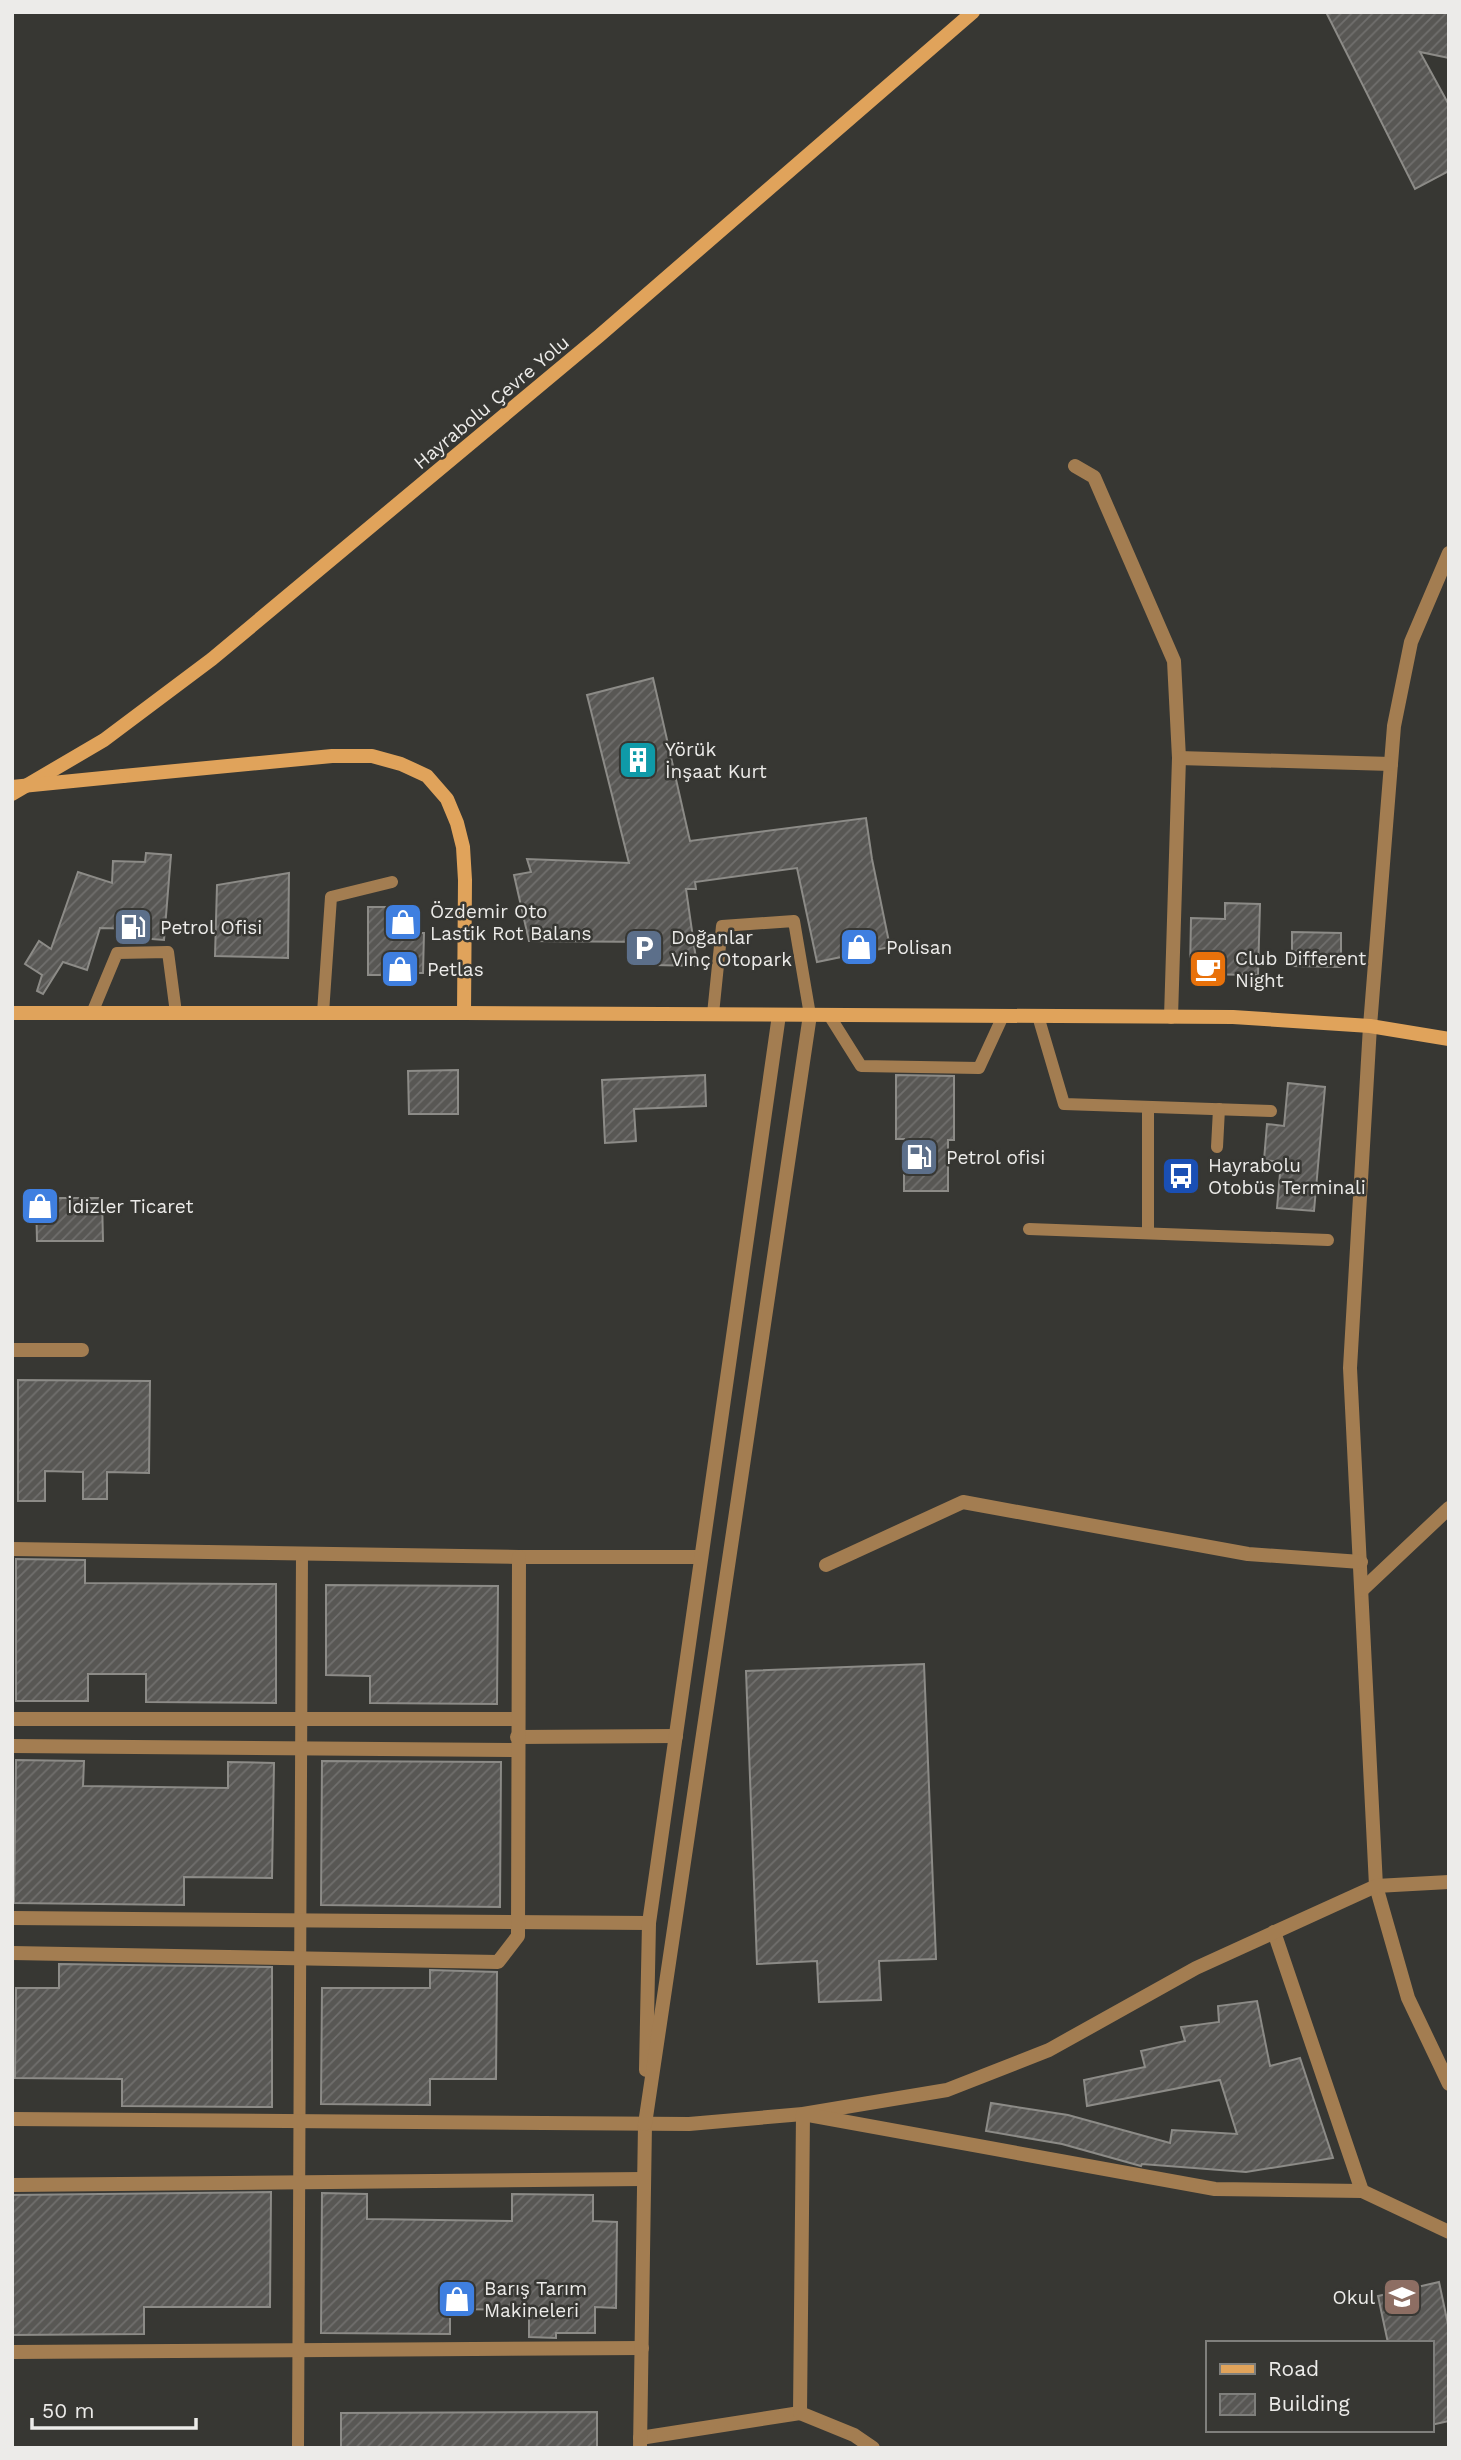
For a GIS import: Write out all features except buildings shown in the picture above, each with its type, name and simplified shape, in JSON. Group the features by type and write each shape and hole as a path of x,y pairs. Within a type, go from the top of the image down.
{"main road":[{"name":"Hayrabolu Çevre Yolu","path":"12,794 104,740 222,650 599,336 973,12"},
{"path":"12,787 332,756 372,756 401,764 427,776 447,799 463,848 464,1013"},
{"path":"12,1013 1233,1017 1370,1026 1449,1039"}],"street":[{"path":"1075,466 1094,477 1174,662 1180,758 1171,1017"},
{"path":"1449,553 1411,642 1394,726 1370,1026 1350,1367 1376,1886 1408,1998 1449,2084"},
{"path":"1180,758 1391,764"},
{"path":"779,1015 649,1923 640,2443 800,2413 855,2435 873,2448"},
{"path":"645,2123 810,1015"},
{"path":"12,1350 82,1350"},
{"path":"825,1565 963,1502 1248,1554 1361,1562"},
{"path":"1362,1590 1449,1508"},
{"path":"12,1549 519,1557 701,1557"},
{"path":"12,1954 498,1962 518,1936 519,1557"},
{"path":"12,1719 517,1719"},
{"path":"12,1746 301,1749 676,1736"},
{"path":"12,2119 689,2124 803,2114 947,2090 1049,2050 1196,1968 1376,1886 1449,1882"},
{"path":"12,1918 649,1923"},
{"path":"1274,1932 1362,2191"},
{"path":"803,2114 1215,2189 1362,2191 1449,2231"},
{"path":"800,2413 803,2114"},
{"path":"12,2185 644,2179"},
{"path":"12,2352 642,2348"}],"lane":[{"path":"323,1013 331,897 392,882"},
{"path":"713,1014 722,926 794,921 810,1015"},
{"path":"92,1013 117,953 168,953 176,1013"},
{"path":"829,1015 861,1066 979,1068 1003,1016"},
{"path":"1038,1016 1064,1104 1271,1111"},
{"path":"1148,1107 1148,1233"},
{"path":"1217,1147 1219,1109"},
{"path":"1029,1229 1328,1240"},
{"path":"298,2448 302,1553"}],"place":[{"name":"Yörük İnşaat Kurt","path":"638,760"},
{"name":"Özdemir Oto Lastik Rot Balans","path":"403,922"},
{"name":"Petrol Ofisi","path":"133,927"},
{"name":"Polisan","path":"859,947"},
{"name":"Doğanlar Vinç Otopark","path":"644,948"},
{"name":"Petlas","path":"400,969"},
{"name":"Club Different Night","path":"1208,969"},
{"name":"Petrol ofisi","path":"919,1157"},
{"name":"Hayrabolu Otobüs Terminali","path":"1181,1176"},
{"name":"İdizler Ticaret","path":"40,1206"},
{"name":"Okul","path":"1402,2297"},
{"name":"Barış Tarım Makineleri","path":"457,2299"}]}
